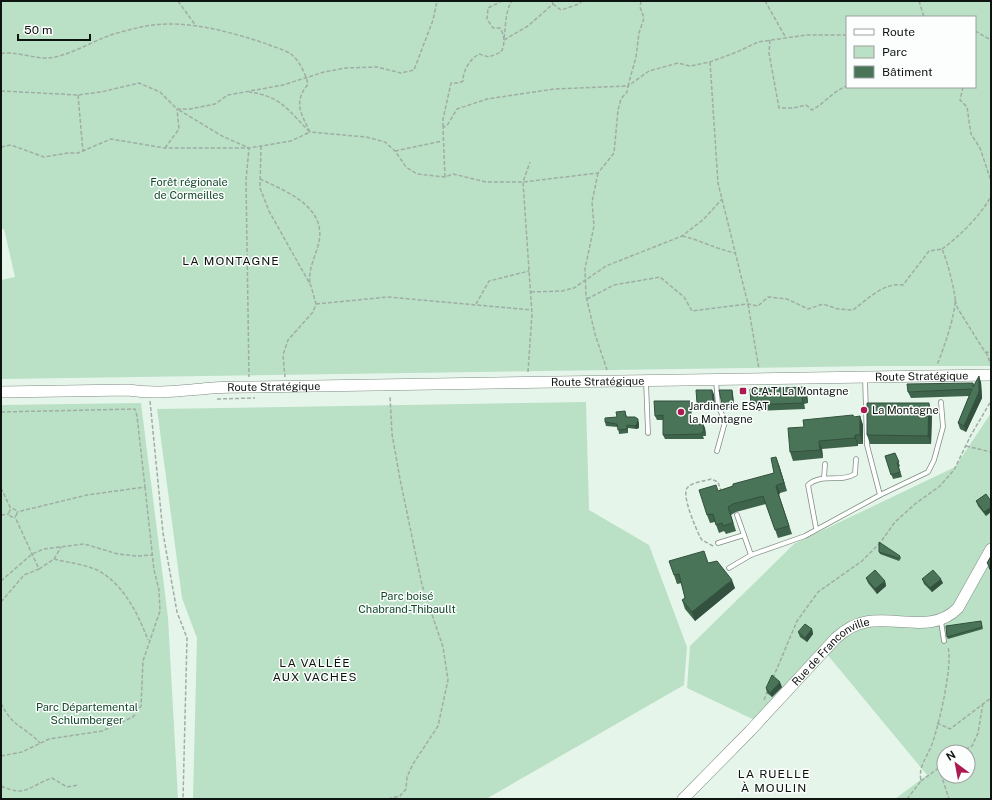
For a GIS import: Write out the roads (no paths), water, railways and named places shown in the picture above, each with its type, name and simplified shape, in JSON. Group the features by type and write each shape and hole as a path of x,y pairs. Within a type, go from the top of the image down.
{"street":[{"name":"Route Stratégique","path":"1,392 128,390 160,385 204,388 991,375"},
{"name":"Rue de Franconville","path":"683,799 824,650 850,627 865,622 881,620 926,622 941,620 952,614 958,608 991,549"}],"lane":[{"path":"865,378 867,445 880,495"},
{"path":"716,380 718,405 725,422 716,451"},
{"path":"646,381 648,433"},
{"path":"729,568 751,555 805,536 816,528 928,472 934,460 943,427 941,402"},
{"path":"816,528 808,485 824,478 841,479 853,476 855,474 856,459"},
{"path":"824,464 824,478"},
{"path":"737,515 751,555"},
{"path":"718,543 744,535"},
{"path":"941,620 944,642"}],"place":[{"name":"C.A.T. La Montagne","path":"743,391"},
{"name":"La Montagne","path":"864,410"},
{"name":"Jardinerie ESAT la Montagne","path":"681,412"}],"district":[{"name":"LA MONTAGNE","path":"231,261"},
{"name":"LA VALLÉE AUX VACHES","path":"315,670"},
{"name":"LA RUELLE À MOULIN","path":"774,781"}],"park label":[{"name":"Forêt régionale de Cormeilles","path":"189,188"},
{"name":"Parc boisé Chabrand-Thibaullt","path":"407,602"},
{"name":"Parc Départemental Schlumberger","path":"87,713"}]}
